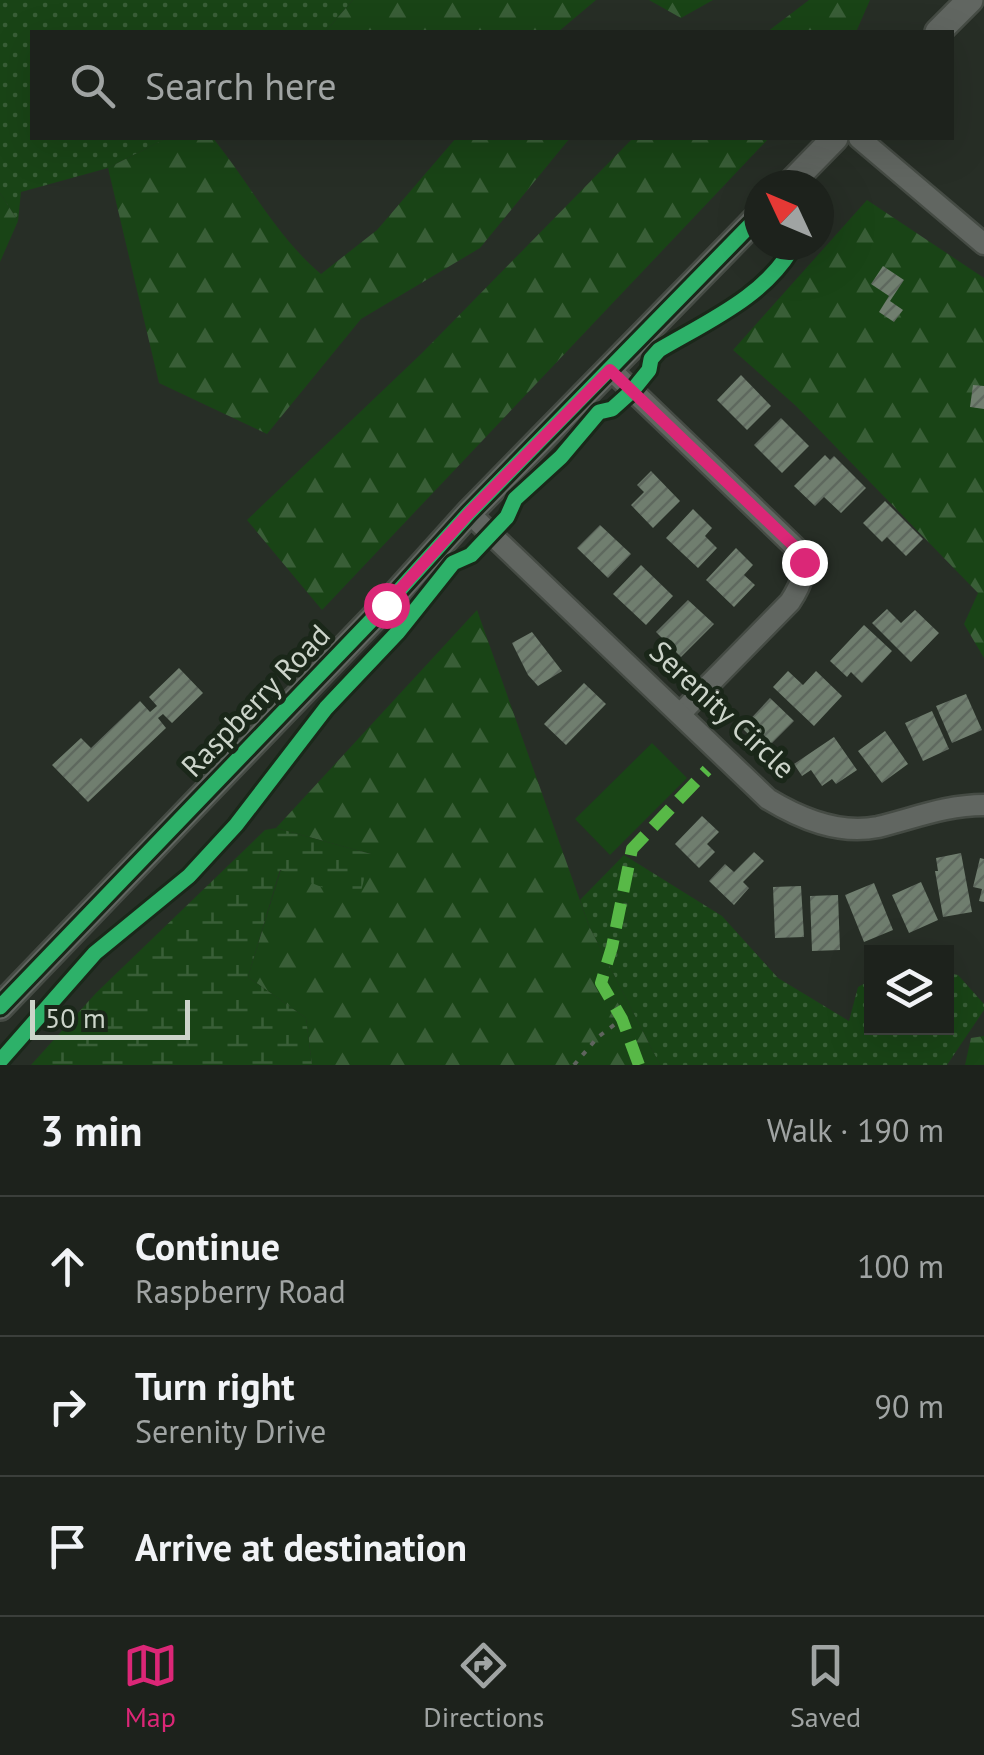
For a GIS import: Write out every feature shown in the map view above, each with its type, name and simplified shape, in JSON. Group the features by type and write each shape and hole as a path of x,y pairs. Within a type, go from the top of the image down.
{"street":[{"path":"940,30 970,0"},
{"path":"805,170 834,140"},
{"path":"861,140 984,244"},
{"name":"Raspberry Road","path":"0,1007 372,620 469,513 744,232"},
{"path":"610,370 796,548 804,562 802,582 790,602 681,713"},
{"name":"Serenity Circle","path":"469,513 768,799 800,818 836,827 874,828 955,805 984,806"}],"path":[{"path":"574,1065 598,1037 622,1019"}],"green space":[{"path":"0,0 353,0 327,30 30,30 30,140 163,140 108,168 21,192 18,221 0,193"},
{"path":"353,0 596,0 560,30 327,30"},
{"path":"649,0 713,0 681,18"},
{"path":"809,0 870,0 857,30 770,30"},
{"path":"163,140 214,140 277,226 321,274 377,230 454,140 568,140 480,248 361,319 267,434 159,383 108,168"},
{"path":"631,140 767,140 322,610 247,520 422,353"},
{"path":"0,193 18,221 0,262"},
{"path":"867,200 984,278 984,658 964,624 978,593 796,406 733,350 813,260 834,260 834,237"},
{"path":"477,610 589,926 660,1065 312,1065 306,1018 248,977 281,869 371,854 276,828"},
{"path":"652,743 687,778 610,855 575,819"},
{"path":"276,828 371,854 358,902 280,870 248,977 306,1018 312,1065 31,1065 96,993 265,830"},
{"path":"624,855 722,916 778,978 849,1021 858,987 864,984 864,1035 954,1035 954,974 984,1004 984,1010 947,1065 660,1065 589,926 580,900"},
{"path":"984,1036 984,1065 965,1065 971,1038"}],"building":[{"path":"883,266 904,280 890,301 903,310 894,322 879,312 889,296 871,284"},
{"path":"741,375 771,406 747,430 717,400"},
{"path":"973,385 984,386 984,409 970,407"},
{"path":"781,418 809,446 782,473 754,445"},
{"path":"825,455 830,460 834,456 866,488 841,513 824,497 815,506 794,486"},
{"path":"651,471 680,501 653,528 631,505 644,492 637,485"},
{"path":"885,501 923,539 906,556 887,537 882,542 863,523"},
{"path":"693,509 712,528 705,536 717,548 698,568 666,538"},
{"path":"600,525 631,554 608,578 577,548"},
{"path":"736,548 753,565 744,575 755,585 734,607 706,580"},
{"path":"641,565 673,596 646,625 613,594"},
{"path":"688,600 714,624 681,657 656,632"},
{"path":"887,609 901,623 915,610 939,633 911,662 872,623"},
{"path":"864,625 892,651 862,683 851,672 847,677 830,661"},
{"path":"532,632 562,671 538,686 512,643"},
{"path":"179,668 203,693 172,723 163,714 158,718 166,728 88,802 52,765 81,738 91,748 140,701 150,712 157,706 149,697"},
{"path":"788,671 803,685 816,671 842,696 814,726 773,687"},
{"path":"584,683 606,704 566,745 544,724"},
{"path":"966,694 982,730 952,743 936,706"},
{"path":"770,698 794,721 765,750 742,728"},
{"path":"932,711 949,749 923,761 905,723"},
{"path":"885,731 908,764 882,783 858,751"},
{"path":"834,737 857,770 836,784 832,779 822,786 811,770 802,776 794,764"},
{"path":"702,816 719,832 707,844 715,852 699,868 675,844"},
{"path":"754,852 764,861 743,882 749,888 734,905 709,881 725,864 734,872"},
{"path":"961,853 972,912 943,917 936,858"},
{"path":"980,858 984,859 984,902 979,901 982,889 973,887"},
{"path":"921,882 938,920 909,933 892,895"},
{"path":"874,883 893,930 864,942 845,895"},
{"path":"801,886 804,937 775,938 773,887"},
{"path":"838,895 840,950 812,951 810,896"}],"marked path":[{"path":"639,1065 622,1019 601,983 632,849 707,770"}],"cycle path":[{"path":"0,1007 386,605 469,513 744,231"},
{"path":"0,1061 95,953 189,876 236,825 326,708 398,632 453,563 471,555 507,517 515,499 561,457 599,412 612,409 632,391 659,350 752,293 784,260"}],"route":[{"path":"386,605 469,513 610,370 796,548 804,562"}]}
